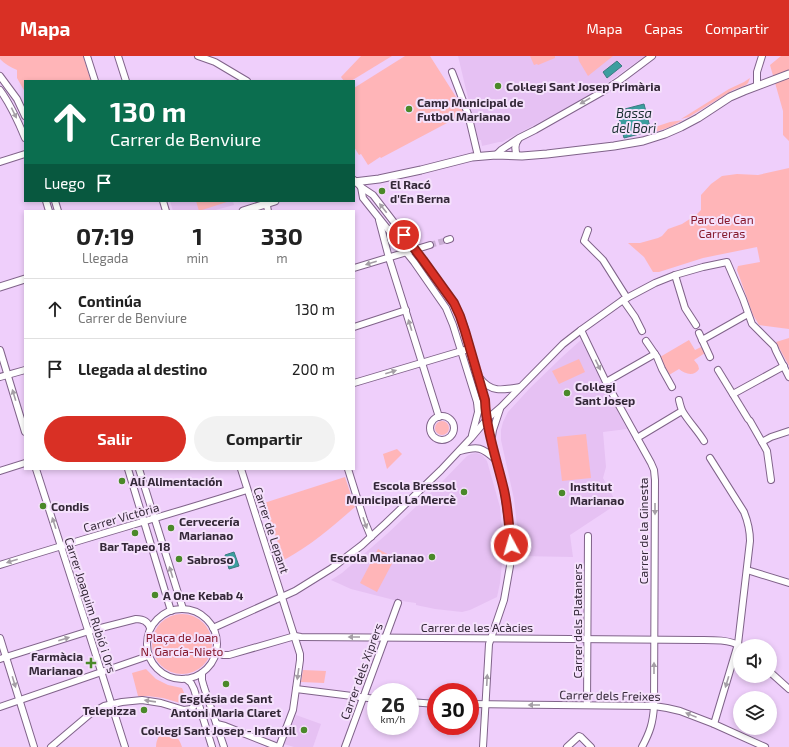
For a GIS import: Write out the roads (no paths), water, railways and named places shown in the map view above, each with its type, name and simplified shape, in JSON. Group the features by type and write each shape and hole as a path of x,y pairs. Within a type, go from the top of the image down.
{"street":[{"path":"87,56 95,80"},
{"path":"118,56 126,80"},
{"path":"198,56 215,62 245,80"},
{"path":"496,155 519,138 602,92 652,56"},
{"path":"757,86 756,72 762,56"},
{"path":"452,72 468,114 478,156"},
{"path":"356,183 421,170 456,160 478,156 517,156 614,146 643,141 681,127 730,98 789,74"},
{"path":"0,76 17,99 24,114"},
{"path":"0,90 16,115 24,135"},
{"path":"517,156 515,146 519,138"},
{"path":"0,162 24,154"},
{"path":"356,183 363,198 428,281 446,308 462,351 477,402 478,412 471,438"},
{"path":"356,183 373,195 454,303 460,316 485,400 485,412 504,490 511,545 510,566 504,600 489,644 483,747"},
{"path":"247,210 267,205"},
{"path":"378,217 389,258 439,417"},
{"path":"588,230 584,241 603,260 642,331"},
{"path":"355,268 430,245"},
{"path":"213,628 295,591 332,568 371,537 441,470 459,452 487,419 501,407 563,344 625,299 655,283 675,275 726,262 743,299 752,324 774,346 789,377"},
{"path":"675,275 685,308 696,325"},
{"path":"0,287 24,279"},
{"path":"355,326 406,310"},
{"path":"702,340 748,314"},
{"name":"Carrer de la Ginesta","path":"581,330 606,382 654,470 654,706 652,726 642,747"},
{"path":"699,333 710,357"},
{"path":"646,341 655,354 672,387"},
{"path":"355,384 470,348"},
{"path":"0,350 24,429"},
{"path":"606,382 655,354"},
{"path":"733,394 784,366"},
{"path":"0,377 24,370"},
{"path":"718,370 762,442 766,451 771,480"},
{"path":"478,374 484,383 489,387 503,390 520,387"},
{"path":"679,400 682,411 704,441"},
{"path":"477,402 485,412"},
{"path":"492,440 493,430 501,407"},
{"path":"637,438 682,411"},
{"path":"762,442 771,437 789,431"},
{"path":"459,452 471,448 481,449 486,451 496,460"},
{"path":"710,458 744,512 750,533 740,639"},
{"path":"0,471 24,463"},
{"name":"Carrer Joaquim Rubió i Ors","path":"36,470 126,747"},
{"path":"128,470 171,611"},
{"path":"139,470 182,609"},
{"name":"Carrer de Lepant","path":"241,470 295,636 300,657 293,710 279,747"},
{"path":"348,470 371,537"},
{"name":"Carrer Victòria","path":"0,565 248,490"},
{"name":"Carrer dels Plataners","path":"587,705 588,536"},
{"path":"747,570 789,583"},
{"name":"Carrer dels Xiprers","path":"345,747 398,603"},
{"path":"182,609 200,614 208,620 213,628 217,641 216,651 209,667 202,673 195,677 186,679 175,679 162,673 155,667 148,656 147,640 150,628 154,622 162,615 171,611 182,609"},
{"path":"3,658 136,619 143,620 150,625 150,628"},
{"name":"Carrer de les Acàcies","path":"216,651 223,655 228,655 295,636 718,640 733,644"},
{"path":"0,638 3,658 20,700 34,747"},
{"path":"0,707 148,656"},
{"path":"714,724 733,664"},
{"path":"202,673 202,680 224,747"},
{"path":"777,678 789,689"},
{"path":"186,679 191,684 198,701 212,747"},
{"path":"296,689 367,698"},
{"path":"51,747 90,714 104,706 142,700 184,710 194,706 198,701"},
{"name":"Carrer dels Freixes","path":"479,705 654,706 680,711 714,724 765,747"},
{"path":"217,724 279,747"},
{"path":"567,747 579,736 591,747"}],"water":[{"path":"617,61 622,66 607,78 603,72"},
{"name":"Bassa del Bori","path":"644,104 651,131 624,138 617,111"},
{"path":"234,552 239,566 229,569 225,555"}],"tunnel":[{"path":"430,245 447,240"}],"place":[{"name":"Col·legi Sant Josep Primària","path":"498,86"},
{"name":"Camp Municipal de Futbol Marianao","path":"409,109"},
{"name":"El Racó d'En Berna","path":"382,191"},
{"name":"Col·legi Sant Josep","path":"567,393"},
{"name":"Alí Alimentación","path":"122,481"},
{"name":"Escola Bressol Municipal La Mercè","path":"464,492"},
{"name":"Institut Marianao","path":"562,493"},
{"name":"Condis","path":"43,506"},
{"name":"Cervecería Marianao","path":"171,528"},
{"name":"Bar Tapeo 18","path":"135,533"},
{"name":"Escola Marianao","path":"432,557"},
{"name":"Sabroso","path":"179,559"},
{"name":"A One Kebab 4","path":"155,595"},
{"name":"Farmàcia Marianao","path":"91,663"},
{"name":"Església de Sant Antoni Maria Claret","path":"226,684"},
{"name":"Telepizza","path":"144,710"},
{"name":"Col·legi Sant Josep - Infantil","path":"304,730"}],"park label":[{"name":"Parc de Can Carreras","path":"722,226"},
{"name":"Plaça de Joan N. García-Nieto","path":"182,644"}]}
